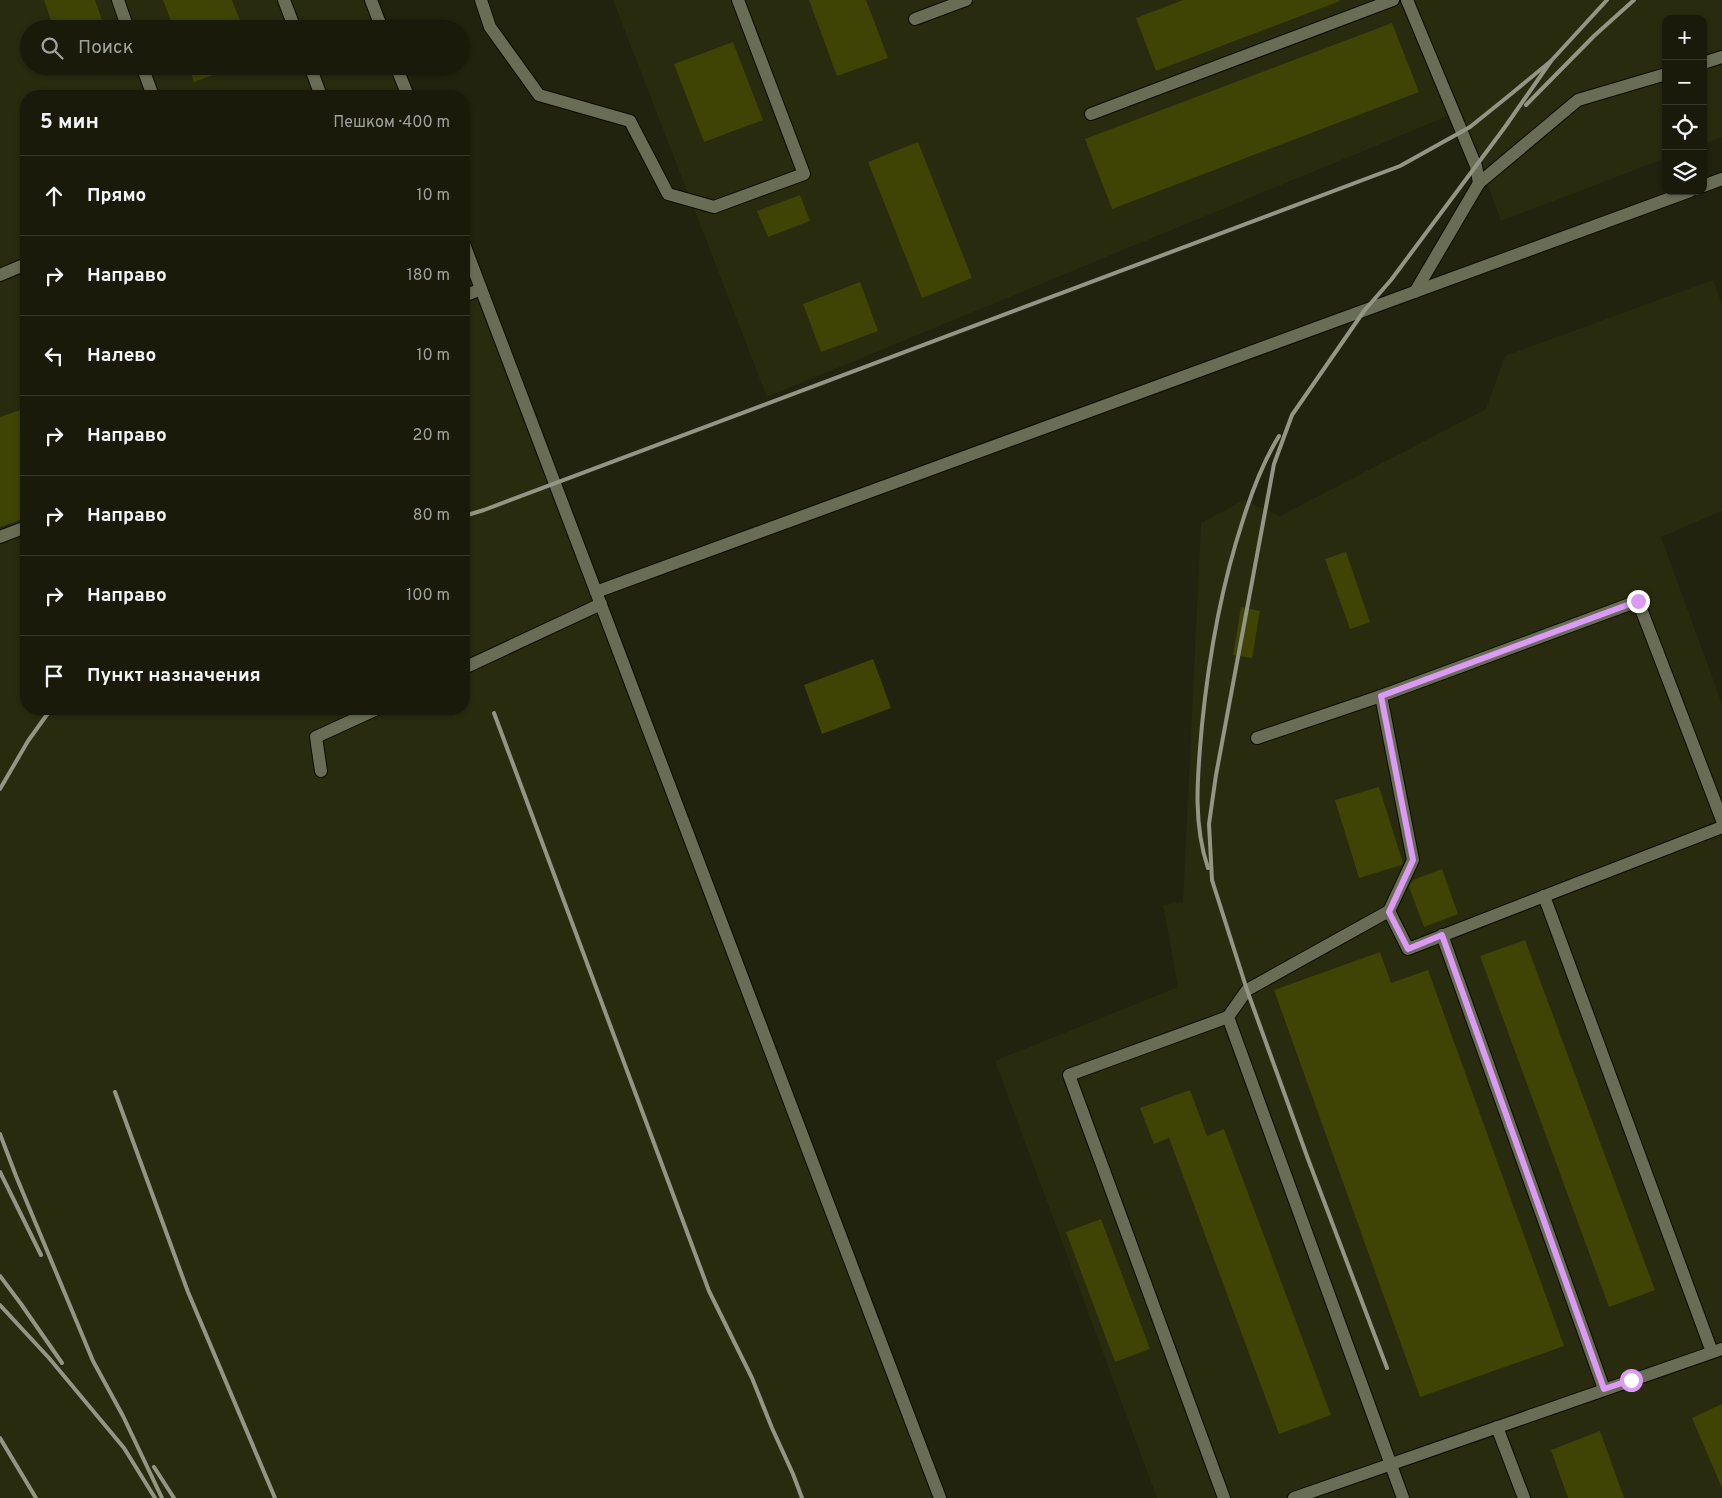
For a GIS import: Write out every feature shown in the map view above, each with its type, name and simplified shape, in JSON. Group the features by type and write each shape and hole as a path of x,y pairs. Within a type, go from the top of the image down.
{"street":[{"path":"118,0 125,20"},
{"path":"284,0 292,20"},
{"path":"371,0 379,20"},
{"path":"481,0 490,27 539,95 630,121 668,194 714,207 804,174 738,0"},
{"path":"916,19 966,0"},
{"path":"1091,114 1394,0"},
{"path":"1407,0 1476,166 1479,184"},
{"path":"1707,62 1722,57"},
{"path":"145,75 151,90"},
{"path":"313,75 319,90"},
{"path":"400,75 406,90"},
{"path":"1415,292 1479,184 1578,100 1662,75"},
{"path":"1707,185 1722,180"},
{"path":"596,592 1679,195"},
{"path":"470,260 940,1498"},
{"path":"0,275 20,267"},
{"path":"470,294 481,289"},
{"path":"0,537 20,529"},
{"path":"1257,738 1381,696 1638,601 1722,820"},
{"path":"470,665 601,604"},
{"path":"1224,1498 1069,1075 1228,1017 1246,990 1389,912 1413,860 1381,696"},
{"path":"321,771 316,737 364,715"},
{"path":"1389,912 1408,949 1722,827"},
{"path":"1294,1498 1717,1350 1544,896"},
{"path":"1442,935 1604,1389"},
{"path":"1228,1017 1403,1498"},
{"path":"1497,1427 1524,1498"}],"shaded area":[{"path":"0,0 369,0 377,20 20,20 20,75 398,75 404,90 20,90 20,715 470,715 470,263 940,1498 0,1498"},
{"path":"613,0 1722,0 1722,137 1707,143 1707,15 1662,15 1662,160 1501,221 1460,111 767,397"},
{"path":"1713,280 1722,304 1722,511 1661,537 1722,704 1722,1498 1157,1498 995,1061 1178,987 1163,905 1183,902 1201,523 1244,500 1280,516 1486,409 1505,356"}],"building":[{"path":"44,0 95,0 102,20 51,20"},
{"path":"163,0 232,0 240,20 171,20"},
{"path":"809,0 866,0 888,58 837,76"},
{"path":"1183,0 1340,1 1156,71 1136,18"},
{"path":"1392,23 1419,92 1112,209 1085,139"},
{"path":"733,42 763,120 704,142 674,64"},
{"path":"191,75 214,75 194,82"},
{"path":"918,142 972,278 922,298 868,162"},
{"path":"800,195 810,221 768,237 757,211"},
{"path":"860,282 878,331 821,352 803,304"},
{"path":"20,410 20,520 0,527 0,417"},
{"path":"1346,552 1370,622 1350,629 1325,559"},
{"path":"1241,607 1260,611 1252,658 1233,655"},
{"path":"873,659 891,708 822,734 804,685"},
{"path":"1379,787 1403,863 1402,865 1359,878 1335,800"},
{"path":"1442,869 1458,914 1424,927 1409,887 1413,880"},
{"path":"1525,940 1655,1290 1609,1307 1480,956"},
{"path":"1380,952 1391,983 1428,970 1564,1346 1420,1397 1274,990"},
{"path":"1190,1090 1207,1136 1224,1129 1331,1415 1279,1434 1169,1138 1154,1144 1140,1108"},
{"path":"1101,1219 1150,1349 1115,1362 1066,1232"},
{"path":"1722,1404 1722,1488 1692,1418"},
{"path":"1600,1431 1624,1498 1568,1498 1551,1450"}],"railway":[{"path":"470,514 1400,166 1470,127 1551,61 1607,0"},
{"path":"1526,105 1594,36 1634,0"},
{"path":"1387,1368 1247,990 1212,880 1209,824 1216,775 1274,464 1292,415 1364,311 1391,280 1505,127 1551,61"},
{"path":"1208,868 1200,832 1198,796 1202,725 1212,647 1235,545 1258,477 1279,436"},
{"path":"494,713 709,1291 752,1378 802,1498"},
{"path":"0,789 28,741 47,715"},
{"path":"115,1092 188,1292 275,1498"},
{"path":"0,1134 93,1361 123,1416 162,1498"},
{"path":"0,1172 41,1255"},
{"path":"0,1276 62,1363"},
{"path":"0,1305 49,1358 124,1448 155,1498"},
{"path":"0,1438 36,1498"},
{"path":"154,1467 174,1498"}],"route":[{"path":"1631,1380 1604,1389 1442,935 1408,949 1389,912 1413,860 1381,696 1638,601"}]}
